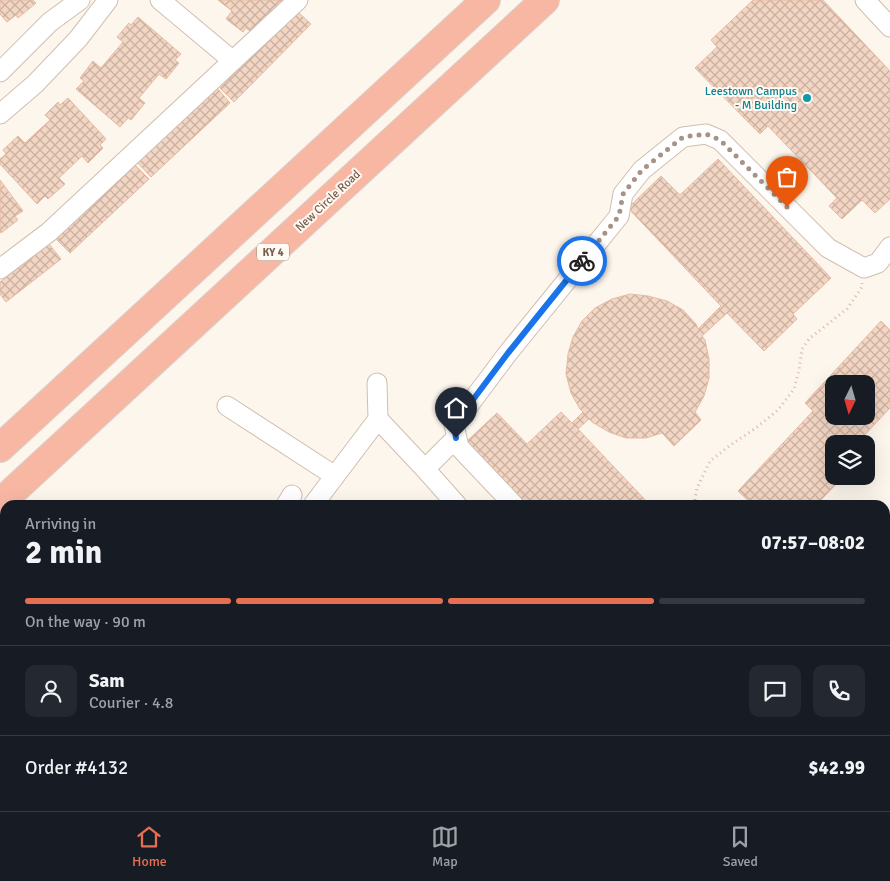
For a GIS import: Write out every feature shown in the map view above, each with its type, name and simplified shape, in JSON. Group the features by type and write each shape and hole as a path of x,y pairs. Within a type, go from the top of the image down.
{"highway":[{"path":"0,448 486,0"},
{"name":"New Circle Road","path":"3,500 545,0"}],"street":[{"path":"0,72 50,22 80,0"},
{"path":"0,114 35,84 78,39 108,0"},
{"path":"160,0 233,61"},
{"path":"0,269 49,232 298,0"},
{"path":"865,0 890,27"},
{"path":"509,500 459,447 454,425 508,353 619,216 623,194 642,170 683,137 706,134 720,140 828,248 864,268 878,263 890,247"},
{"path":"317,500 378,419 377,383"},
{"path":"227,406 335,476"},
{"path":"378,419 453,500"},
{"path":"425,469 456,438"}],"path":[{"path":"695,500 697,488 710,461 756,428 784,403 794,389 802,349 810,338 847,309 862,287 864,268"}],"building":[{"path":"0,0 33,0 36,3 18,18 16,15 7,22 0,14"},
{"path":"218,0 283,0 255,35 246,28 243,32 226,19 232,11"},
{"name":"Leestown Campus - M Building","path":"753,0 823,0 890,71 890,199 875,213 862,200 842,219 829,206 837,198 768,126 760,134 695,68 717,47 711,40"},
{"path":"297,11 311,24 234,102 220,88"},
{"path":"138,17 181,54 175,60 179,63 166,79 159,74 139,98 145,103 131,120 128,118 120,127 76,89 84,81 80,78 93,61 101,68 123,42 117,37 129,23 131,25"},
{"path":"217,88 230,103 151,177 137,162"},
{"path":"68,98 106,139 100,145 103,148 88,163 82,156 59,178 65,184 48,199 45,196 37,204 0,164 0,159 6,154 3,150 18,136 25,143 50,120 45,115 58,102 60,105"},
{"path":"718,159 831,278 793,314 797,319 764,351 727,313 702,336 705,340 709,359 709,378 704,396 695,412 701,420 674,446 662,433 646,438 626,438 609,432 589,419 578,429 645,500 521,500 466,442 497,413 527,444 561,412 572,423 583,412 571,393 566,374 568,354 573,337 582,321 595,308 612,299 630,294 648,296 667,301 683,310 696,324 698,329 721,306 628,208 661,176 680,195"},
{"path":"135,165 149,179 70,253 56,239"},
{"path":"0,180 23,211 15,216 18,220 1,233 0,231"},
{"path":"49,244 61,259 6,302 0,294 0,282"},
{"path":"881,321 890,330 890,408 875,424 875,375 831,375"},
{"path":"825,381 825,425 874,425 864,435 825,435 825,485 835,485 821,500 748,500 738,491 813,411 805,403"}],"way so far":[{"path":"582,261 619,216 623,194 642,170 683,137 706,134 720,140 787,207"}],"place":[{"name":"Leestown Campus - M Building","path":"807,98"}],"route":[{"path":"456,438 454,425 508,353 582,261"}]}
